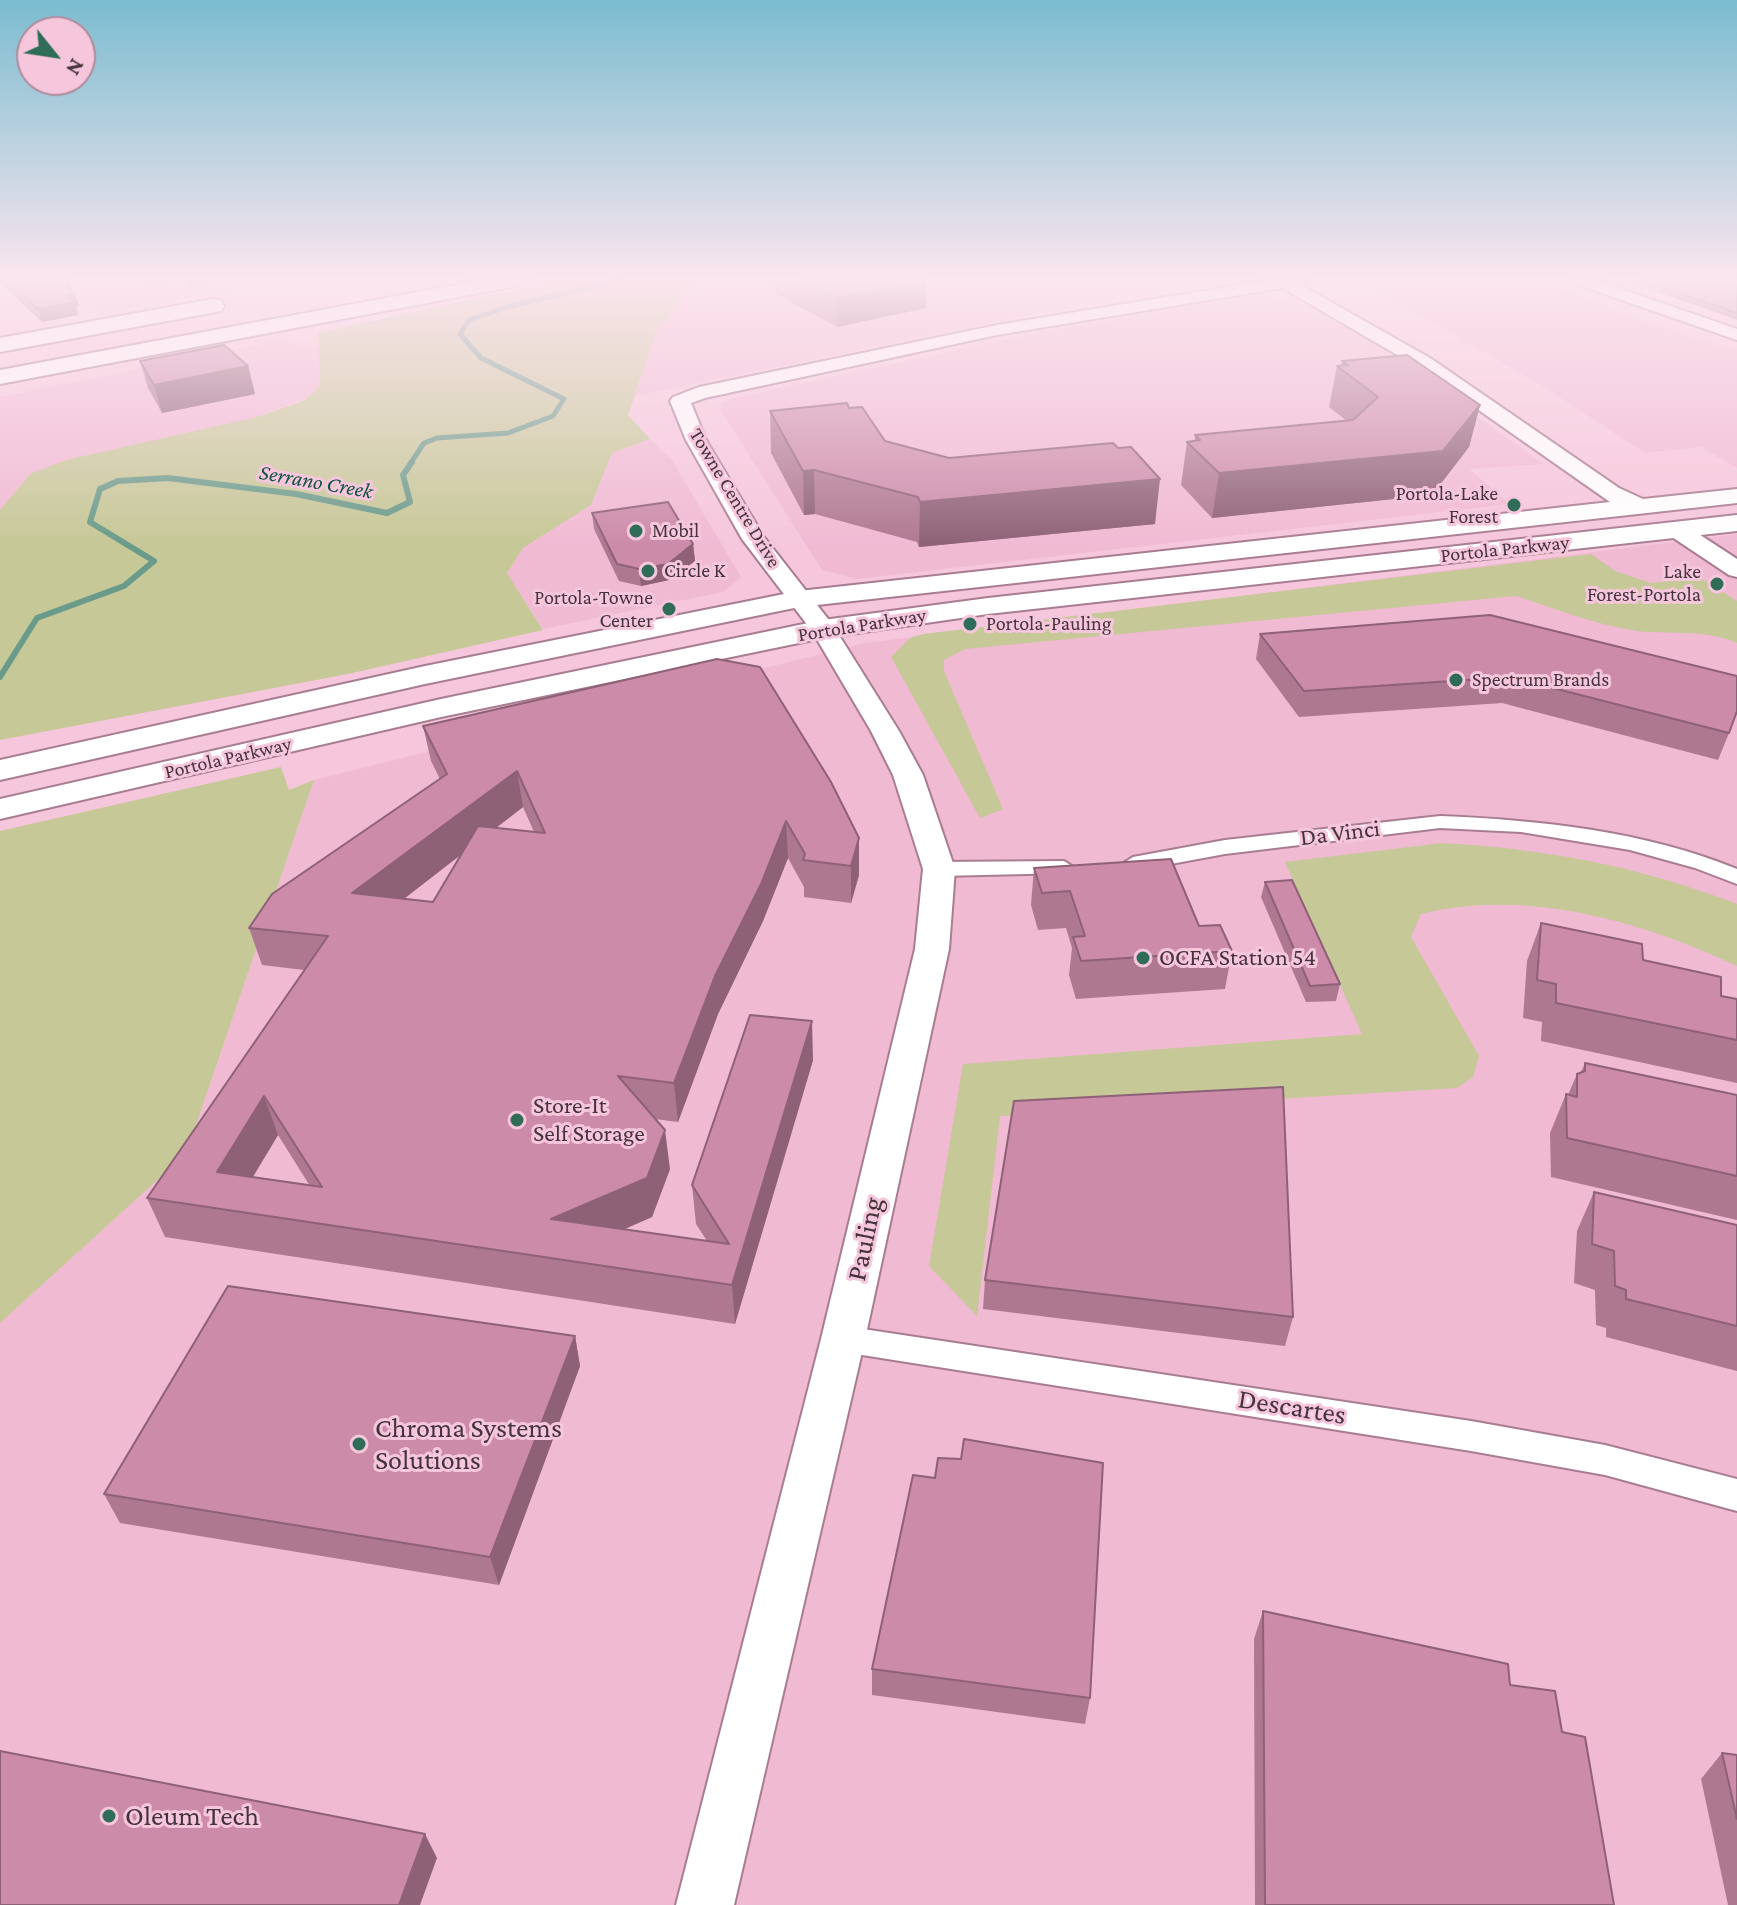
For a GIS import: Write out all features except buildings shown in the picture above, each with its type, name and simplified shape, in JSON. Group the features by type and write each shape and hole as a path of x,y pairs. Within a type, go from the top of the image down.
{"highway":[{"path":"0,378 47,369"}],"main road":[{"name":"Towne Centre Drive","path":"799,599 754,539 703,453 681,400 808,369"},
{"path":"1433,369 1610,493 1639,506 1737,570"},
{"path":"1464,369 1641,489 1639,506"},
{"name":"Portola Parkway","path":"6,769 425,675 799,599 1737,496"},
{"name":"Portola Parkway","path":"6,808 441,708 823,629 988,606 1737,523"},
{"name":"Pauling","path":"705,1905 843,1339 932,949 939,869 908,775 823,629 799,599"}],"street":[{"name":"Da Vinci","path":"939,869 1100,866 1162,860 1225,847 1440,822 1521,826 1632,844 1703,863 1737,877"},
{"name":"Descartes","path":"843,1339 1471,1436 1605,1460 1737,1495"}],"shaded area":[{"path":"138,369 320,369 321,387 314,395 257,417 30,474 0,510 0,397"},
{"path":"644,369 767,369 635,396"},
{"path":"868,369 1409,369 1544,464 1469,469 1510,504 856,579 822,570 721,411 721,403"},
{"path":"1513,369 1737,369 1737,468 1701,447 1645,453"},
{"path":"650,439 672,460 741,577 723,592 543,629 507,573 523,548 591,505 612,453"},
{"path":"1737,534 1737,1905 0,1905 0,1323 186,1154 314,780 865,643"}],"green space":[{"path":"319,369 644,369 628,415 650,439 612,453 591,505 523,548 507,573 543,630 348,674 0,740 0,510 30,474 66,460 257,417 305,400 320,386"},
{"path":"1591,554 1615,571 1651,583 1701,578 1737,601 1737,643 1701,634 1622,628 1516,596 965,649 944,660 944,671 1003,809 980,818 891,657 910,638 923,634"},
{"path":"281,767 289,790 314,780 186,1154 0,1323 0,831"},
{"path":"1442,843 1519,850 1592,862 1664,879 1737,904 1737,966 1662,935 1582,913 1501,905 1461,907 1421,914 1411,937 1479,1056 1473,1077 1457,1088 1000,1116 977,1316 929,1266 963,1064 1362,1034 1285,862"}],"waterway":[{"name":"Serrano Creek","path":"410,464 424,443 437,438 508,433 553,416 564,399 503,369"},
{"name":"Serrano Creek","path":"0,677 37,618 124,586 154,561 90,522 100,489 118,481 168,478 296,494 387,513 410,502 403,475 412,462"}],"place":[{"name":"Portola-Lake Forest","path":"1514,505"},
{"name":"Mobil","path":"636,531"},
{"name":"Circle K","path":"648,571"},
{"name":"Lake Forest-Portola","path":"1717,584"},
{"name":"Portola-Towne Center","path":"669,609"},
{"name":"Portola-Pauling","path":"970,624"},
{"name":"Spectrum Brands","path":"1456,680"},
{"name":"OCFA Station 54","path":"1143,958"},
{"name":"Store-It Self Storage","path":"517,1120"},
{"name":"Chroma Systems Solutions","path":"359,1444"},
{"name":"Oleum Tech","path":"109,1816"}]}
